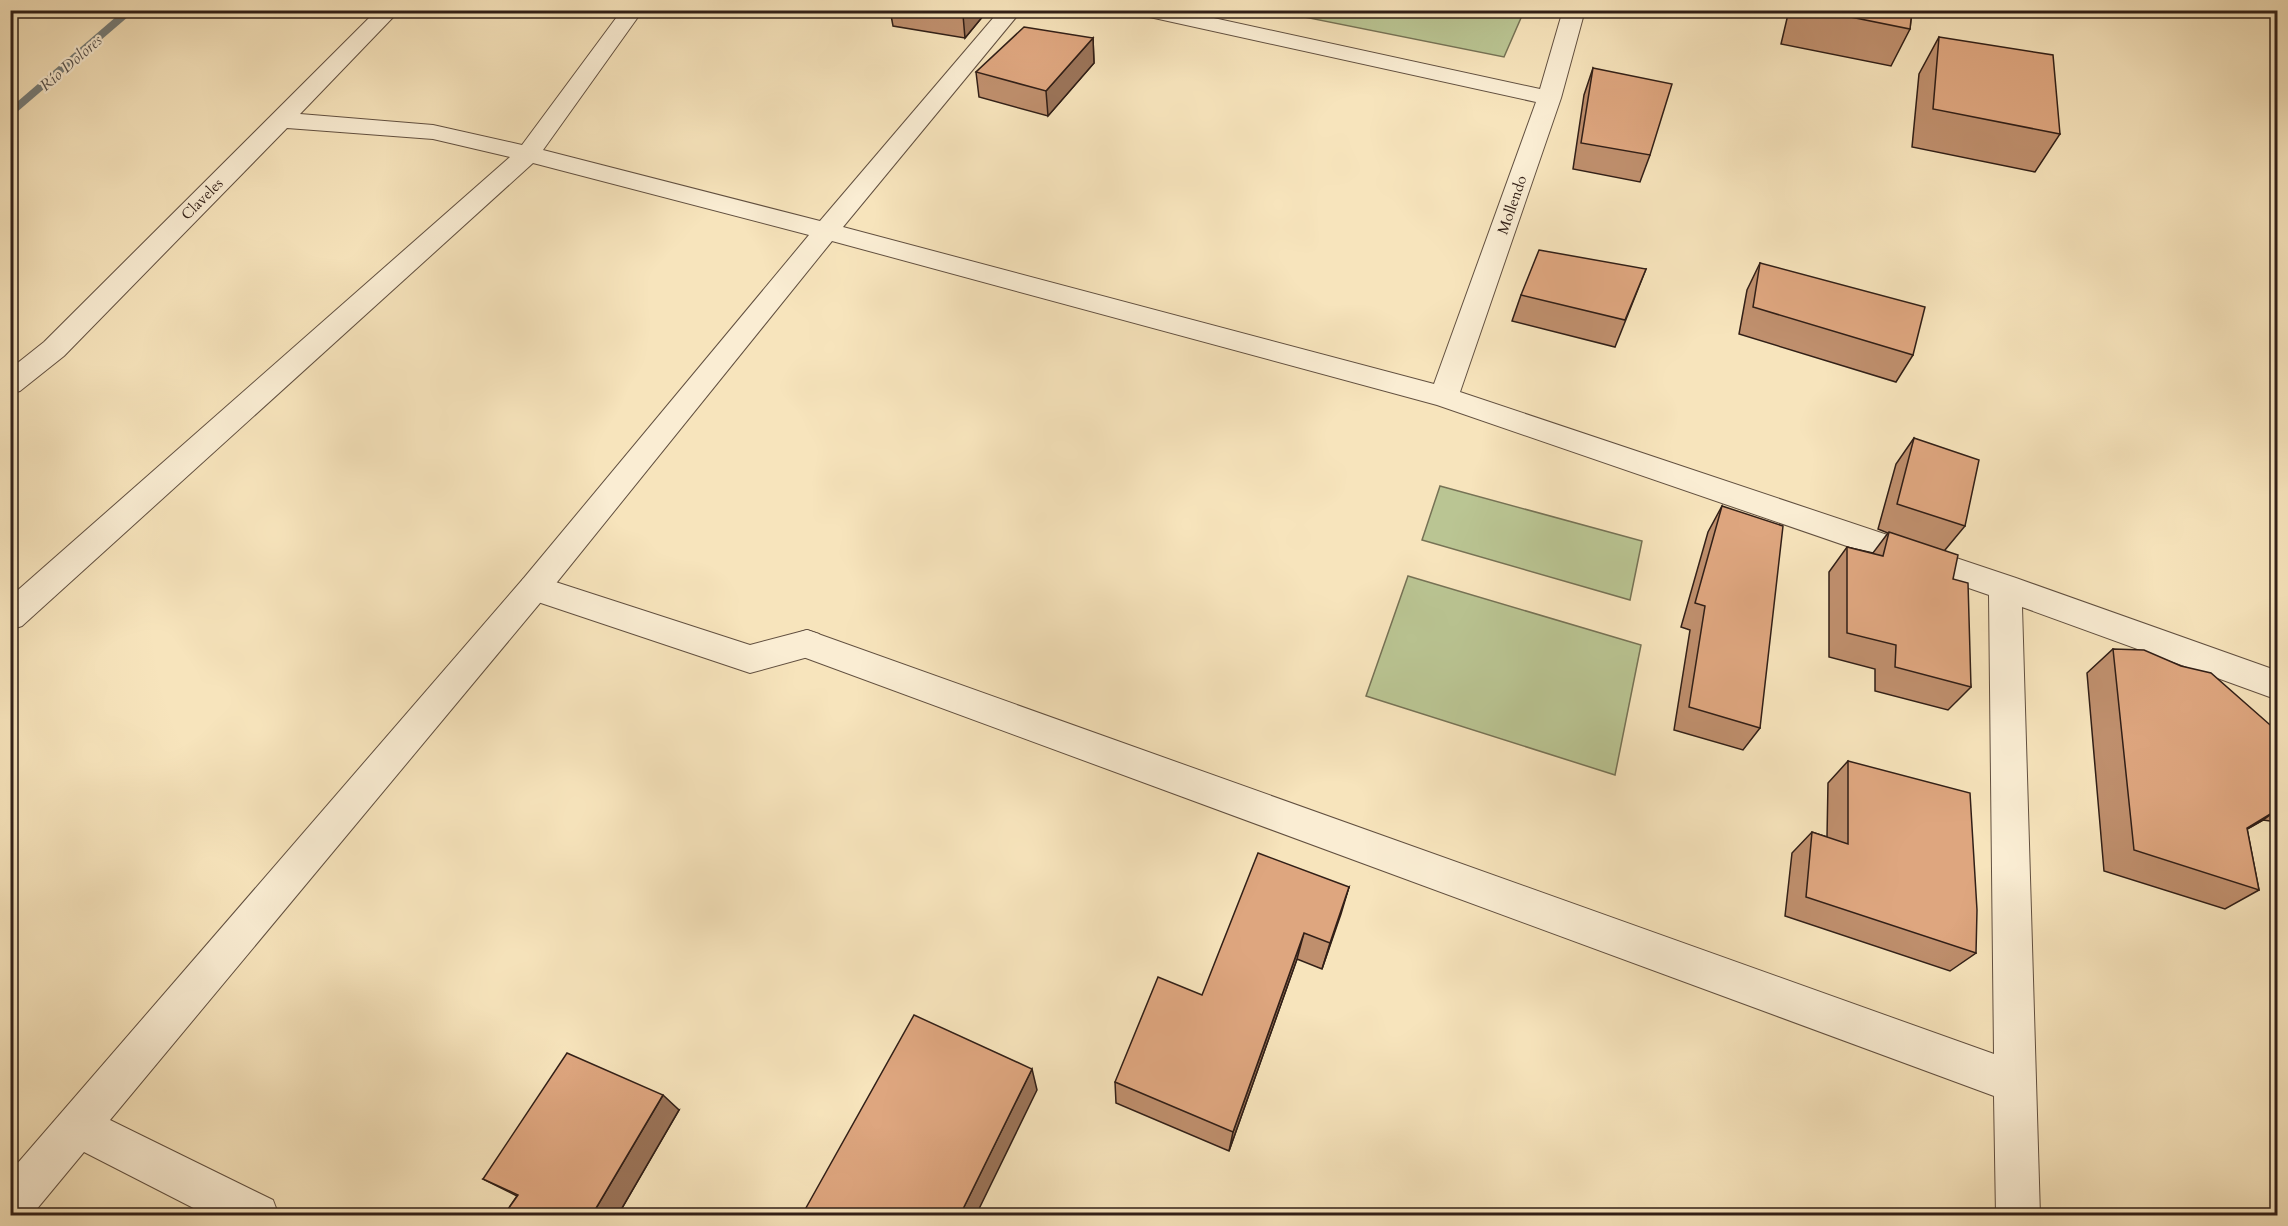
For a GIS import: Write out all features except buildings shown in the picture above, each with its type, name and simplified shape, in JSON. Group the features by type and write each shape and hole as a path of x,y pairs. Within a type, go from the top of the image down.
{"street":[{"name":"Claveles","path":"10,384 54,349 390,10"},
{"path":"10,617 528,154 633,10"},
{"path":"10,1206 534,588 826,231 1012,10"},
{"path":"1145,10 1549,98"},
{"name":"Mollendo","path":"1444,398 1549,98 1574,10"},
{"path":"280,120 433,132 528,154 826,231 1444,398 2005,587 2277,686"},
{"path":"2005,587 2018,1215"},
{"path":"534,588 750,659 807,644 2016,1083"},
{"path":"77,1126 257,1215"}],"green space":[{"path":"1274,10 1524,11 1504,57"},
{"path":"1440,486 1642,541 1630,600 1422,540"},
{"path":"1408,576 1641,645 1615,775 1366,696"}],"waterway":[{"name":"Río Dolores","path":"10,115 131,10"}]}
